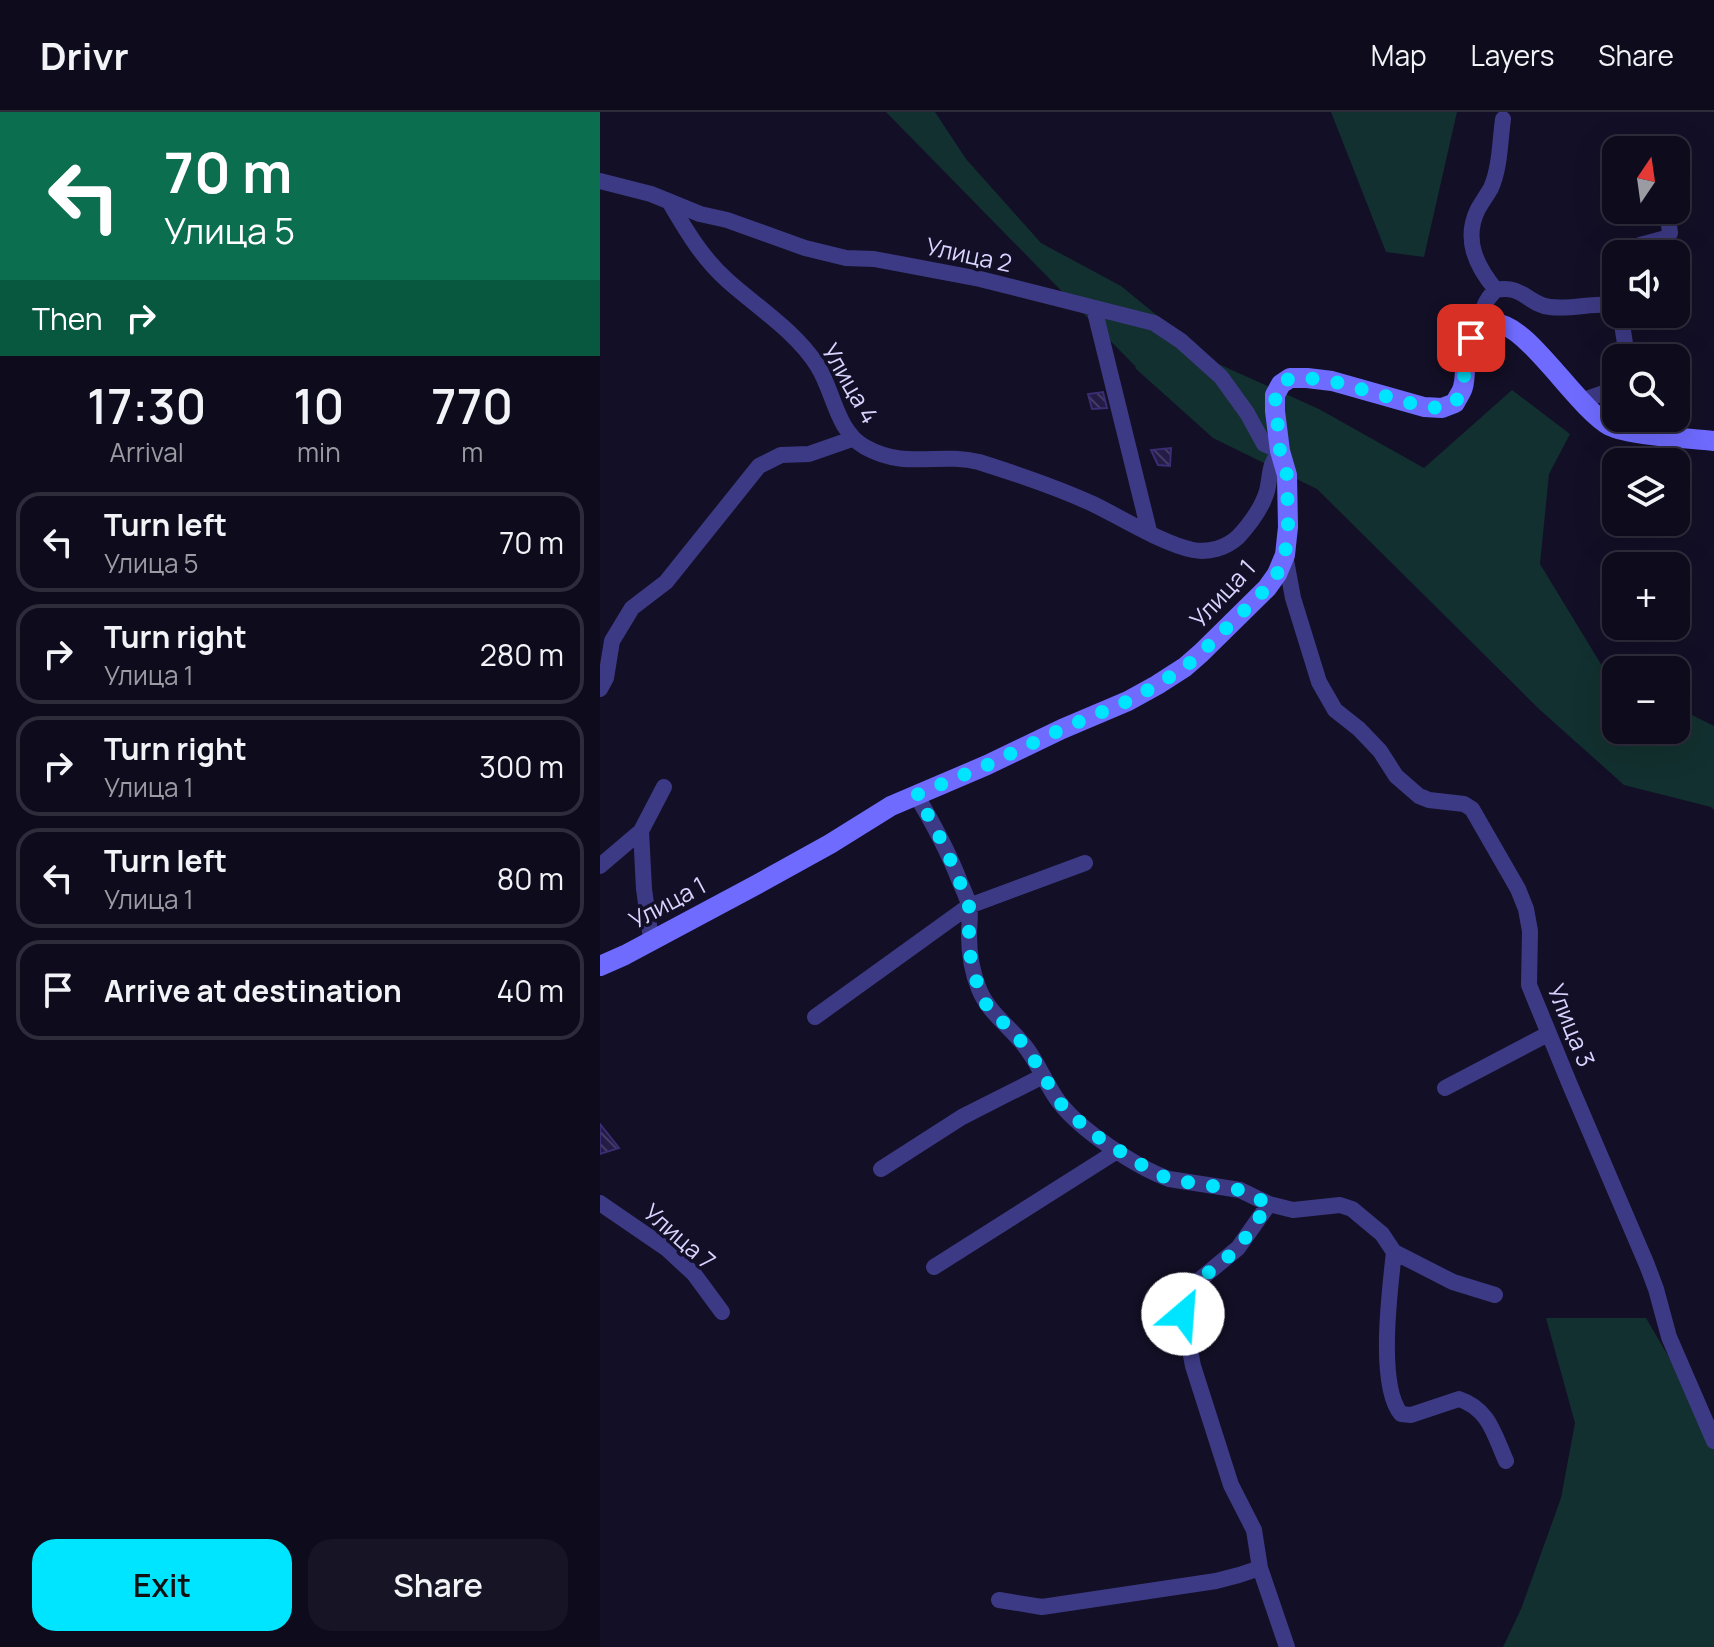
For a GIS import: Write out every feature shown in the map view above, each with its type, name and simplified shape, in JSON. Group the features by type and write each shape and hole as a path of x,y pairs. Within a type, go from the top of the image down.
{"main road":[{"path":"1479,329 1497,324 1510,329 1545,359 1596,416 1612,427 1714,441"},
{"name":"Улица 1","path":"600,966 830,844 891,806 1128,701 1185,667 1267,588 1285,555 1288,486 1280,451 1275,395 1281,384 1290,378 1332,381 1424,407 1442,408 1455,403 1463,388 1467,346 1479,329"}],"street":[{"path":"1496,290 1477,263 1471,248 1471,233 1477,211 1491,186 1503,119"},
{"name":"Улица 2","path":"600,181 651,194 700,214 727,220 805,248 846,258 874,259 980,279 1154,323 1181,341 1221,377 1247,413 1264,444 1280,451"},
{"name":"Улица 4","path":"670,203 708,261 812,358 852,439 889,457 979,462 1060,490 1180,546 1210,550 1225,547 1259,510 1267,492 1272,461 1280,451"},
{"path":"1659,240 1670,233 1669,224"},
{"path":"1479,329 1486,301 1496,290 1510,288 1548,307 1602,305"},
{"path":"1096,316 1149,531"},
{"path":"1581,401 1602,394"},
{"path":"600,689 606,678 612,641 632,608 666,582 759,466 781,455 809,454 852,439"},
{"name":"Улица 3","path":"1285,555 1293,598 1315,670 1335,710 1359,729 1380,751 1396,776 1419,796 1464,804 1472,809 1518,889 1530,931 1529,985 1647,1265 1669,1337 1714,1441"},
{"path":"600,866 641,831 664,787"},
{"path":"916,795 934,825 969,906 969,946 977,987 992,1013 1027,1048 1060,1103 1086,1128 1158,1175 1240,1190 1269,1204 1293,1210 1340,1205 1352,1209 1382,1234 1394,1252 1453,1282 1495,1295"},
{"path":"641,831 651,939"},
{"path":"815,1017 969,906 1085,863"},
{"path":"1445,1088 1548,1034"},
{"path":"881,1169 962,1117 1043,1076"},
{"path":"934,1267 1117,1151"},
{"name":"Улица 7","path":"600,1203 667,1249 694,1274 722,1312"},
{"path":"1269,1204 1238,1248 1192,1286 1185,1299 1183,1314 1193,1366 1231,1485 1254,1530 1260,1568 1287,1647"},
{"path":"1394,1252 1386,1343 1392,1398 1396,1408 1401,1414 1411,1415 1459,1399 1467,1401 1485,1414 1506,1461"},
{"path":"999,1600 1042,1607 1216,1581 1260,1568"}],"green space":[{"path":"886,112 935,112 966,159 1041,243 1121,286 1214,362 1319,409 1424,468 1512,390 1570,434 1549,474 1540,564 1602,666 1602,744 1690,744 1690,714 1714,726 1714,810 1624,785 1539,709 1317,489 1213,438 1136,367"},
{"path":"1331,112 1457,112 1424,257 1386,252"},
{"path":"1546,1318 1646,1318 1714,1434 1714,1647 1503,1647 1521,1609 1561,1498 1575,1423"}],"building":[{"path":"1103,392 1107,408 1092,409 1088,394"},
{"path":"1171,448 1170,466 1158,465 1151,450"},
{"path":"600,1124 619,1148 600,1154"}],"route":[{"path":"1183,1314 1185,1299 1192,1286 1238,1248 1269,1204 1240,1190 1158,1175 1102,1140 1060,1103 1027,1048 992,1013 982,998 969,946 969,906 934,825 916,795 1128,701 1157,685 1201,653 1267,588 1285,555 1288,527 1287,475 1280,451 1275,411 1275,395 1281,384 1290,378 1332,381 1424,407 1442,408 1455,403 1463,388 1467,346 1471,338"}]}
